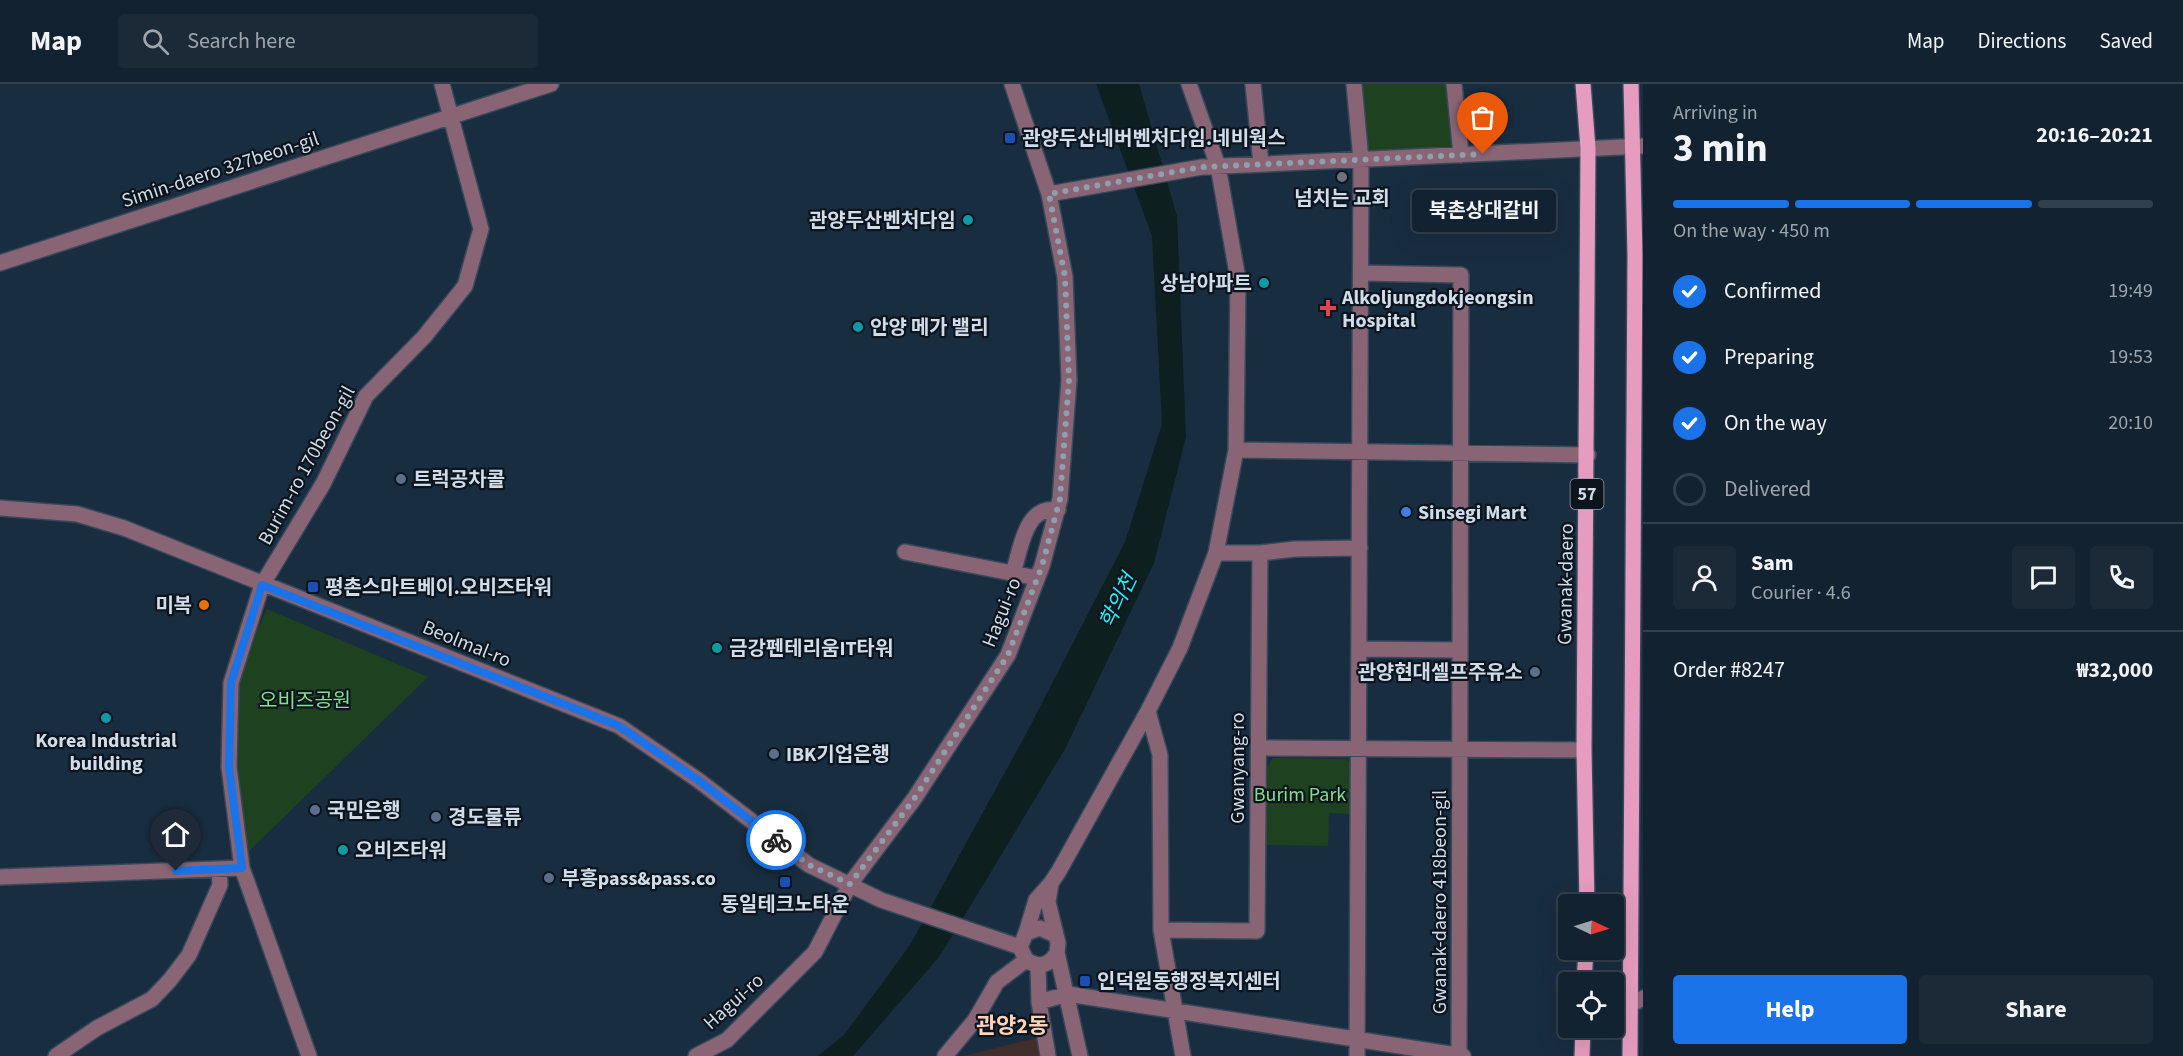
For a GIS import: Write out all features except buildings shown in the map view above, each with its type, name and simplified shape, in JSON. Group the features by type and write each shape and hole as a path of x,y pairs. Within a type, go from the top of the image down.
{"main road":[{"name":"Gwanak-daero","path":"1583,84 1588,148 1588,455 1584,750 1587,894"},
{"name":"57","path":"1630,1056 1637,1001 1638,454 1638,146 1631,84"},
{"path":"1582,1056 1583,1038"}],"street":[{"name":"Burim-ro 170beon-gil","path":"309,1056 242,868 229,767 231,683 262,585 323,484 366,396 424,337 465,286 481,230 442,84"},
{"path":"452,115 551,84"},
{"name":"Hagui-ro","path":"696,1056 727,1040 815,951 850,884 914,799 1008,655 1037,578 1058,510 1069,380 1065,277 1049,194 1012,84"},
{"path":"1048,1056 1039,1002 1027,952 1036,900 1052,883 1149,711 1180,648 1216,553 1236,450 1239,279 1218,166 1189,84"},
{"path":"1252,84 1261,164"},
{"path":"1354,84 1361,160 1357,1056"},
{"path":"1454,84 1461,155"},
{"name":"Simin-daero 327beon-gil","path":"0,263 452,115"},
{"path":"1049,194 1202,167 1638,146"},
{"name":"Gwanak-daero 418beon-gil","path":"1361,273 1461,275 1460,1056"},
{"path":"1236,450 1588,455"},
{"name":"Beolmal-ro","path":"0,508 77,514 124,528 619,726 698,780 809,865 881,900 1027,952"},
{"path":"1013,573 1029,524 1036,512 1048,508 1058,510"},
{"path":"1216,553 1360,548"},
{"path":"905,552 1037,578"},
{"name":"Gwanyang-ro","path":"1161,930 1257,931 1260,553"},
{"path":"1359,649 1460,650"},
{"path":"1149,711 1160,755 1161,930 1183,1056"},
{"path":"1259,748 1584,750"},
{"path":"0,877 242,868"},
{"path":"56,1056 97,1028 152,999 170,980 194,945 220,885 219,869"},
{"path":"1052,883 1048,902 1053,934 1058,943 1057,953 1068,994 1080,1056"},
{"path":"945,1056 975,1020 997,982 1027,952 1040,928 1053,934"},
{"path":"1027,952 1053,960 1057,953"},
{"path":"1039,1002 1068,994 1460,1056"}],"shaded area":[{"path":"1036,1038 1039,1056 964,1056"}],"green space":[{"path":"1358,84 1449,84 1454,146 1452,149 1369,152 1365,150"},
{"name":"오비즈공원","path":"267,609 428,677 247,853 241,836 232,701 239,671"},
{"name":"Burim Park","path":"1273,758 1346,759 1352,764 1350,814 1329,813 1328,846 1265,845 1267,767"}],"water":[{"name":"학의천","path":"1096,84 1139,84 1177,216 1186,437 1154,563 1065,749 939,957 853,1056 818,1056 844,1035 910,945 1026,734 1125,542 1162,424 1152,236"}],"way so far":[{"path":"776,840 809,865 850,884 914,799 1008,655 1042,566 1060,499 1069,380 1065,277 1049,194 1202,167 1483,154"}],"place":[{"name":"관양두산네버벤처다임.네비웍스","path":"1010,138"},
{"name":"북촌상대갈비","path":"1483,154"},
{"name":"넘치는 교회","path":"1342,177"},
{"name":"관양두산벤처다임","path":"968,220"},
{"name":"상남아파트","path":"1264,283"},
{"name":"Alkoljungdokjeongsin Hospital","path":"1328,308"},
{"name":"안양 메가 밸리","path":"858,327"},
{"name":"트럭공차콜","path":"401,479"},
{"name":"Sinsegi Mart","path":"1406,512"},
{"name":"평촌스마트베이.오비즈타워","path":"313,587"},
{"name":"미복","path":"204,605"},
{"name":"금강펜테리움IT타워","path":"717,648"},
{"name":"관양현대셀프주유소","path":"1535,672"},
{"name":"Korea Industrial building","path":"106,718"},
{"name":"IBK기업은행","path":"774,754"},
{"name":"국민은행","path":"315,810"},
{"name":"경도물류","path":"436,817"},
{"name":"오비즈타워","path":"343,850"},
{"name":"부흥pass&pass.co","path":"549,878"},
{"name":"동일테크노타운","path":"785,882"},
{"name":"인덕원동행정복지센터","path":"1085,981"}],"district":[{"name":"관양2동","path":"1012,1025"}],"route":[{"path":"176,871 242,868 229,767 231,683 262,585 619,726 698,780 776,840"}]}
